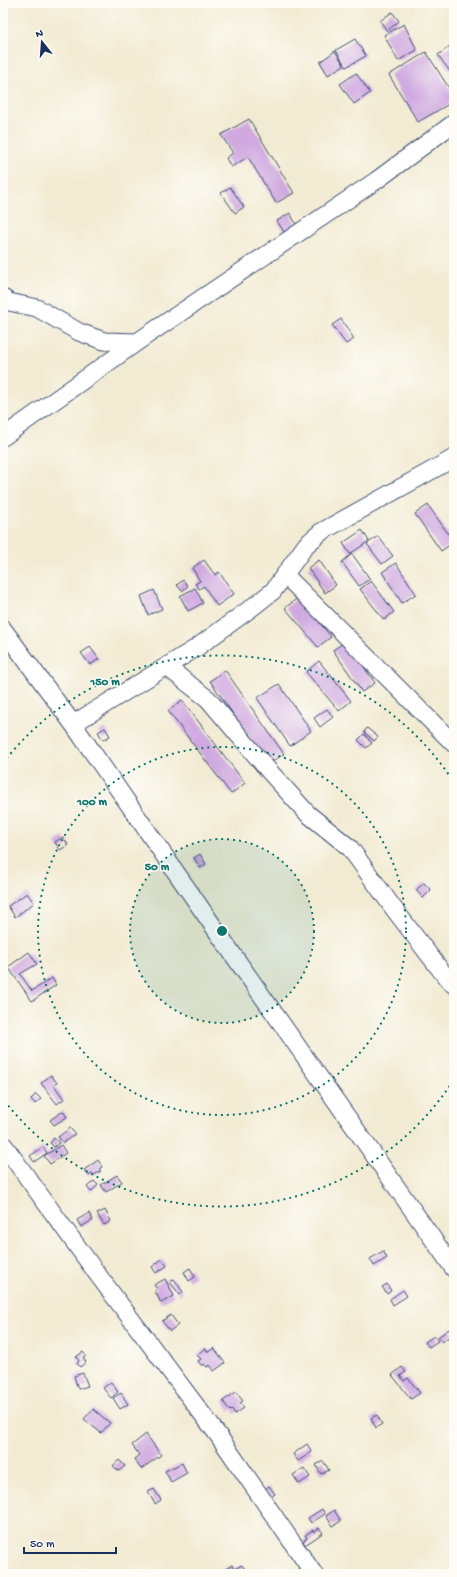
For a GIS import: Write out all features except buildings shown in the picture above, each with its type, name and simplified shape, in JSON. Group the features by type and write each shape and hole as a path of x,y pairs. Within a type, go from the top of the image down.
{"street":[{"path":"3,437 136,342 376,180 454,123"},
{"path":"3,298 9,302 37,308 79,332 104,341 136,342"},
{"path":"73,724 167,667 250,609 273,591 306,545 321,532 454,458"},
{"path":"285,575 454,744"},
{"path":"3,629 73,724 454,1269"},
{"path":"167,667 208,699 269,771 308,814 350,848 394,908 454,985"},
{"path":"3,1144 98,1275 218,1435 314,1574"}]}
